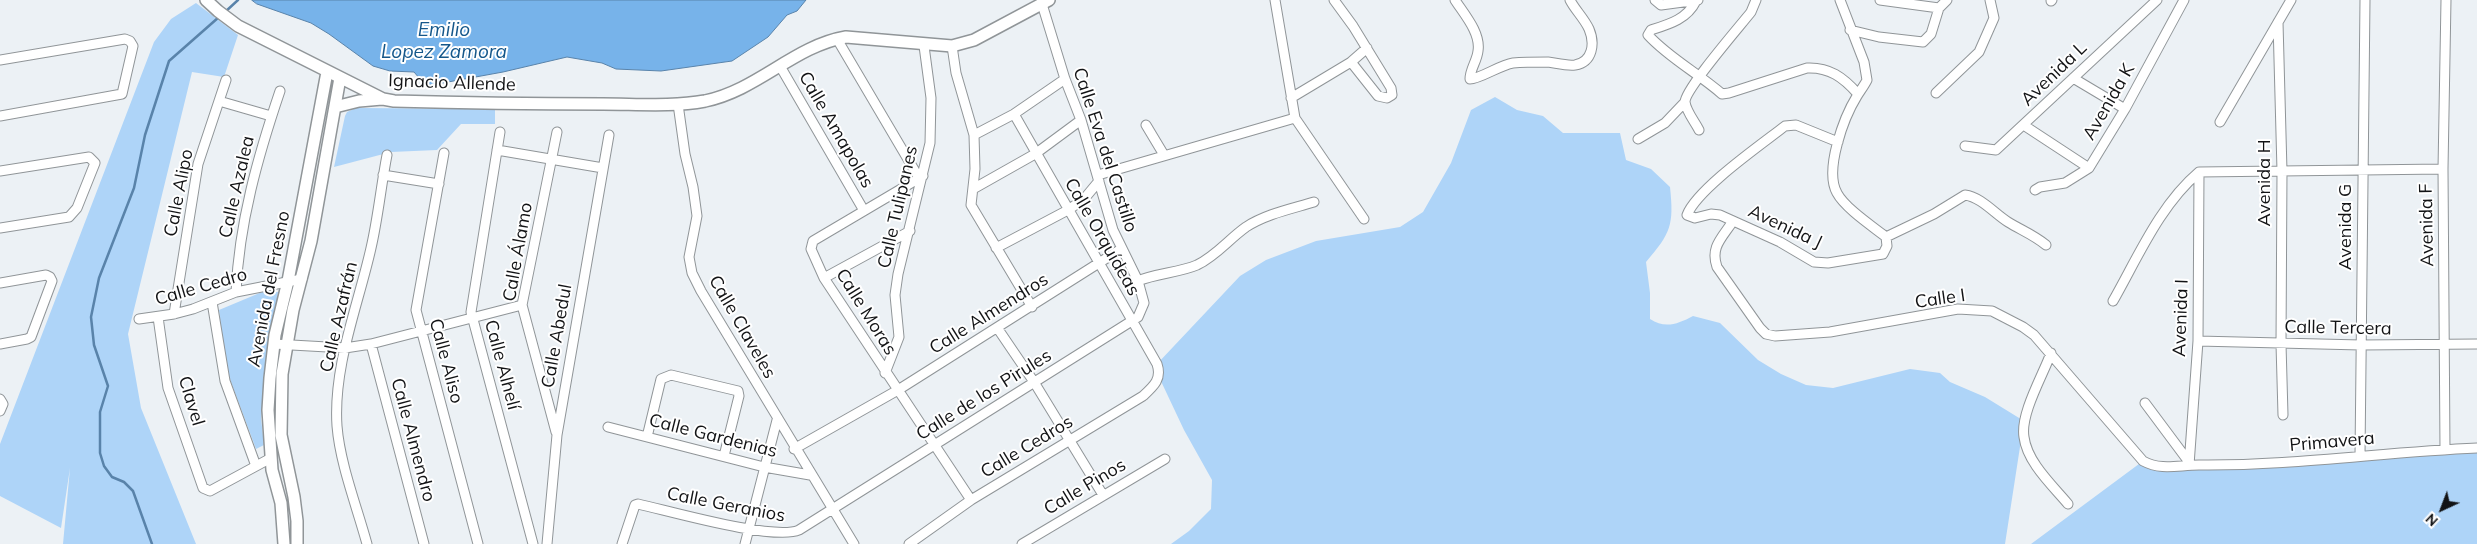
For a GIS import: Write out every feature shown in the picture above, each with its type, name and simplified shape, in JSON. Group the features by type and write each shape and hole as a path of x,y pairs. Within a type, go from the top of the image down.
{"street":[{"name":"Ignacio Allende","path":"206,0 238,26 383,99 404,102 604,104 678,104 725,95 742,89 811,47 846,37 924,46 952,46 974,40 1045,2"},
{"path":"1275,0 1295,118 1364,219"},
{"path":"1334,0 1391,88 1392,95 1387,98 1378,96 1351,62"},
{"path":"1455,0 1476,34 1479,51 1470,79 1514,63 1547,62 1575,65 1586,60 1592,51 1591,36 1588,27 1570,0"},
{"path":"1655,0 1662,5 1697,0"},
{"path":"1697,0 1692,8 1675,23 1651,30 1648,35 1656,43 1701,75 1722,94 1807,68 1820,68 1840,76 1858,94"},
{"path":"1638,138 1665,123 1686,102 1701,75 1751,12 1756,0"},
{"path":"1840,0 1867,74 1867,80 1858,94 1838,142 1833,176 1836,192 1845,203 1886,237 1934,214 1965,195 1979,201 1998,216 2036,236 2046,245"},
{"path":"1880,0 1939,8"},
{"path":"1850,30 1879,37 1923,42 1928,39 1939,8 1947,0"},
{"path":"1936,93 1979,52 1994,18 1990,0"},
{"name":"Avenida L","path":"1965,146 1996,150 2024,126 2156,0"},
{"name":"Avenida K","path":"2036,190 2040,187 2065,183 2089,168 2125,109 2184,0"},
{"path":"2220,122 2291,0"},
{"name":"Avenida G","path":"2360,455 2365,0"},
{"name":"Avenida F","path":"2445,450 2442,169 2446,0"},
{"name":"Calle Eva del Castillo","path":"1045,2 1064,79 1081,120 1113,230 1138,281 1144,303"},
{"name":"Avenida H","path":"2278,22 2282,171 2281,344 2283,415"},
{"path":"0,60 125,39 130,41 133,46 122,94 0,116"},
{"path":"836,39 921,177"},
{"name":"Calle Tulipanes","path":"885,373 896,349 899,337 895,295 898,274 910,231 932,122 924,46"},
{"path":"952,46 956,73 974,135 975,169 971,205 1032,307"},
{"path":"1291,98 1351,62 1366,48"},
{"name":"Calle Amapolas","path":"780,66 863,209"},
{"name":"Avenida del Fresno","path":"284,544 281,503 272,470 268,410 274,344 288,281 327,72"},
{"name":"Avenida del Fresno","path":"297,544 294,497 281,435 282,374 286,345 302,279 340,78"},
{"path":"2073,78 2125,109"},
{"path":"974,135 1014,114 1064,79"},
{"name":"Calle Alipo","path":"174,314 198,164 226,80"},
{"name":"Calle Azalea","path":"236,292 237,258 255,166 280,91"},
{"path":"335,108 359,100 383,99"},
{"path":"219,101 271,116"},
{"path":"1686,102 1699,130"},
{"name":"Calle Claveles","path":"678,104 697,216 689,257 692,274 794,449 854,544"},
{"name":"Calle Orquídeas","path":"1014,114 1035,154 1157,364 1159,376"},
{"path":"996,248 1068,210 1084,199 1098,178 1164,155 1295,118"},
{"path":"973,189 1035,154 1081,120"},
{"name":"Avenida J","path":"1838,142 1796,124 1785,126 1734,166 1698,199 1687,214 1695,218 1711,214 1720,215 1780,242 1814,262 1828,263 1879,256 1887,246 1886,237"},
{"path":"1146,125 1164,155"},
{"path":"2024,126 2089,168"},
{"name":"Calle Alhelí","path":"500,132 472,316 533,544"},
{"name":"Calle Álamo","path":"557,132 522,305 557,435"},
{"name":"Calle Abedul","path":"547,544 557,435 609,135"},
{"path":"497,150 603,168"},
{"name":"Calle Aliso","path":"444,153 416,310 420,331 478,544"},
{"name":"Calle Azafrán","path":"367,544 340,446 337,426 345,348 371,248 387,155"},
{"path":"0,171 89,157 94,159 95,163 74,214 68,217 0,228"},
{"path":"2113,301 2180,188 2199,172 2363,172 2442,169"},
{"name":"Avenida I","path":"2189,464 2198,341 2199,172"},
{"path":"383,175 439,184"},
{"name":"Calle Moras","path":"921,177 863,209 810,244 824,278 933,446 971,500"},
{"path":"1138,281 1151,275 1195,265 1210,258 1245,228 1262,218 1314,202"},
{"name":"Calle I","path":"1733,221 1718,244 1714,256 1717,267 1766,334 1775,336 1830,332 1958,309 1992,311 2023,327 2051,353 2143,461 2154,466 2168,468 2189,464"},
{"path":"824,278 910,231"},
{"name":"Calle Almendros","path":"794,449 898,390 998,329 1122,249"},
{"path":"0,283 46,275 52,281 31,337 27,340 0,344"},
{"name":"Calle Cedro","path":"139,319 174,314 236,292 302,279"},
{"path":"212,302 222,373 256,466 271,458"},
{"name":"Calle de los Pirules","path":"833,508 1133,322 1143,311 1144,303"},
{"path":"274,344 345,348 371,344 472,316 522,305"},
{"name":"Clavel","path":"158,317 168,388 203,488 206,491 256,466"},
{"path":"998,329 1034,382 1103,495"},
{"name":"Calle Tercera","path":"2198,341 2362,346 2477,344"},
{"name":"Calle Almendro","path":"371,344 424,544"},
{"path":"2051,353 2024,421 2024,437 2035,463 2068,504"},
{"path":"648,437 661,379 666,376 671,375 738,391 754,382"},
{"name":"Calle Cedros","path":"909,544 971,500 1143,396 1154,386 1159,376"},
{"path":"724,456 739,396 738,391"},
{"path":"0,400 3,404 0,411"},
{"path":"2145,403 2189,464"},
{"path":"745,544 777,420"},
{"name":"Calle Gardenias","path":"608,427 764,466 810,475"},
{"name":"Primavera","path":"2189,464 2243,466 2360,455 2477,448"},
{"name":"Calle Pinos","path":"1022,544 1165,459"},
{"name":"Calle Geranios","path":"622,544 635,505 786,534 794,533 833,508"}],"shaded area":[{"path":"196,3 238,35 224,77 192,72 128,334 141,408 196,544 63,544 70,468 61,528 0,496 0,444 154,42 171,19"},
{"path":"1495,97 1517,110 1543,116 1563,133 1620,133 1626,160 1651,169 1670,187 1671,220 1669,228 1666,236 1646,262 1650,293 1650,319 1666,325 1693,316 1720,323 1758,360 1781,374 1806,385 1833,388 1910,369 1940,373 1950,382 1985,397 2024,421 2005,544 1171,544 1189,531 1211,509 1212,480 1184,430 1159,377 1157,364 1240,276 1266,260 1316,241 1400,227 1423,212 1451,163 1471,110"},
{"path":"356,108 495,109 495,124 461,124 437,150 391,152 334,167 345,116 347,112"},
{"path":"262,292 278,292 261,418 264,445 256,449 225,366 219,310"},
{"path":"2477,448 2477,544 2031,544 2143,461 2154,466"}],"water":[{"name":"Emilio Lopez Zamora","path":"252,0 806,0 797,11 787,15 768,37 732,61 661,71 616,69 602,63 567,57 503,72 426,86 414,72 390,71 373,66 311,23 257,4"}],"waterway":[{"path":"225,12 238,0"},
{"path":"152,544 133,491 124,482 112,477 104,466 100,453 100,412 108,386 94,345 91,317 99,278 134,188 145,135 169,61 219,17"}]}
